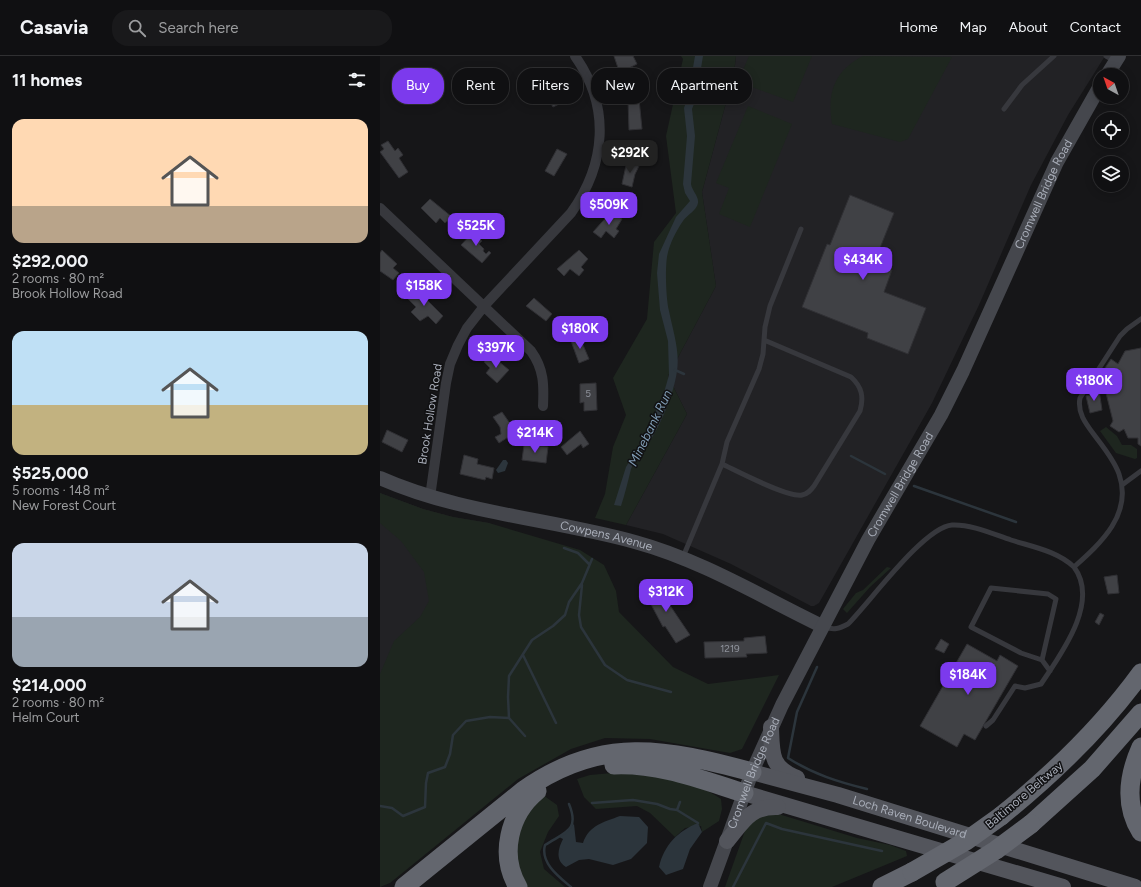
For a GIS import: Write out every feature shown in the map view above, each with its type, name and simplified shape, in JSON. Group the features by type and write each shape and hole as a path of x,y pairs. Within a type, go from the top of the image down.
{"highway":[{"name":"Baltimore Beltway","path":"882,887 912,872 966,841 1001,816 1037,787 1107,717 1141,673"},
{"name":"Baltimore Beltway","path":"941,885 985,858 1031,824 1092,769 1141,713"},
{"path":"1141,747 1131,778 1130,795 1136,824 1141,832"},
{"path":"404,887 524,790 541,778 571,763 610,754 641,752 684,756 752,772"},
{"path":"518,887 510,868 508,857 510,829 522,807 531,796 552,782 564,777 595,767 628,764 643,765 665,769 744,793"}],"main road":[{"path":"1110,68 1114,58"},
{"name":"Cromwell Bridge Road","path":"710,887 752,772 771,727 822,626 868,540 954,390 996,301 1057,162 1093,98"},
{"name":"Cowpens Avenue","path":"380,478 430,497 633,541 683,557 822,626"},
{"path":"771,727 772,754 775,763 780,769 786,774 838,794"},
{"name":"Loch Raven Boulevard","path":"752,772 838,794 1109,883 1135,887"},
{"name":"Loch Raven Boulevard","path":"744,793 1063,887"},
{"path":"727,841 752,812 767,807 788,807"}],"street":[{"name":"Brook Hollow Road","path":"430,497 450,364 458,345 467,328 485,305 571,213 588,185 598,154 600,122 594,91 589,78 575,56"},
{"path":"380,208 485,305 522,341 538,360 544,385 543,406"}],"lane":[{"path":"1004,109 1033,72 1054,56"},
{"path":"683,557 722,464 727,442 759,369 763,354 770,306 801,229"},
{"path":"1074,567 1093,551 1113,527 1121,504 1122,485 1120,475 1113,461 1086,424 1079,406 1083,393 1120,336 1139,320 1141,314"},
{"path":"722,464 796,496 803,495 814,486 860,411 863,400 861,391 857,382 851,377 764,340"},
{"path":"1122,485 1141,471"},
{"path":"822,626 832,630 839,629 848,624 923,542 943,527 961,526 1061,556 1081,575 1083,585 1079,615 1064,649 1041,684 1025,688 1015,686 994,720 986,726"},
{"path":"1042,660 1056,599 1048,594 991,588 971,627 1021,653 1042,660 1050,671"}],"shaded area":[{"path":"681,56 736,56 735,68 681,68 683,59"},
{"path":"736,56 1105,56 1097,68 1093,68 1093,75 1068,115 1031,185 979,305 932,403 819,603 814,606 811,606 731,564 663,534 626,525 687,414 668,376 716,286 702,192 726,104 752,104 752,68 735,68"},
{"path":"749,56 812,56 793,102 752,87 752,68 744,68"},
{"path":"863,56 952,57 908,139 900,142 832,124 831,102 835,84 845,69"},
{"path":"673,104 726,104 702,192 716,286 668,376 687,414 626,525 595,518 605,494 613,447 626,415 613,378 647,319 654,242 676,213 666,136"},
{"path":"748,106 792,124 750,227 719,214 729,188 716,183"},
{"path":"1106,427 1117,436 1122,445 1131,445 1137,449 1137,458 1135,459 1116,453 1100,431"},
{"path":"380,493 423,509 453,517 489,523 542,550 380,736"},
{"path":"380,493 423,509 453,517 489,523 580,550 604,565 616,591 619,612 673,667 708,684 779,675 742,749 730,753 650,739 605,738 571,749 518,779 390,883 380,887 380,674 394,641 420,617 429,601 424,572 401,541 380,523"},
{"path":"887,567 891,568 870,587 847,613 843,609 856,593 863,590"},
{"path":"612,773 654,776 683,782 710,792 721,799 722,809 719,821 702,832 701,826 685,828 675,837 650,813 637,806 596,809 584,797 577,779 590,775"},
{"path":"543,795 557,805 559,816 548,832 540,852 544,869 565,887 526,887 515,856 514,848 516,832 519,824"},
{"path":"772,812 857,838 890,845 906,851 907,856 832,887 725,887 746,828 751,820"}],"water":[{"name":"Minebank Run","path":"695,56 703,56 701,68 693,68"},
{"name":"Minebank Run","path":"685,104 694,104 692,109 695,136 691,184 698,203 696,208 683,221 675,234 669,248 666,263 667,299 676,341 678,356 677,371 667,407 659,425 631,469 621,506 614,505 626,467 638,448 663,396 669,375 668,341 660,310 657,273 659,254 676,217 690,201 685,193 683,184 687,136 684,108"},
{"path":"503,460 506,460 508,463 505,471 498,473 496,470"},
{"path":"620,816 639,817 648,827 647,843 631,859 613,865 589,859 579,860 566,867 560,861 558,854 563,839 559,837 574,824 576,842 583,843 593,828 603,822"},
{"path":"698,823 702,832 690,849 683,869 666,875 659,867 664,852 678,835 684,830"}],"building":[{"path":"614,56 633,56 637,64 629,68 618,68"},
{"path":"551,104 559,104 553,107"},
{"path":"628,104 640,104 642,129 629,130"},
{"path":"388,141 395,151 398,148 403,155 399,158 408,172 399,178 380,152 384,149 381,145"},
{"path":"557,149 567,154 554,176 545,171"},
{"path":"627,161 639,166 635,174 632,187 622,184"},
{"path":"850,195 894,213 874,263 892,270 884,292 926,308 908,354 867,338 868,333 802,307 827,244 830,245"},
{"path":"430,199 452,217 445,223 440,218 436,223 421,208"},
{"path":"611,212 622,219 616,229 619,231 614,238 606,231 601,238 593,232"},
{"path":"474,231 481,237 480,239 482,241 479,244 484,249 483,251 486,254 489,251 491,253 482,263 461,245"},
{"path":"382,250 397,264 393,268 399,273 393,280 380,271 380,253"},
{"path":"579,250 588,259 581,267 584,270 579,276 570,269 564,276 557,269"},
{"path":"420,286 428,295 425,298 443,316 436,324 428,316 420,321 411,312 416,307 408,299"},
{"path":"534,298 552,314 546,321 526,306"},
{"path":"580,338 589,359 579,363 571,341"},
{"path":"1141,348 1141,446 1138,444 1138,438 1128,438 1124,429 1119,432 1110,426 1113,421 1104,385 1112,372 1105,368 1111,359 1118,364 1125,351"},
{"path":"491,355 509,370 497,383 486,373 490,368 484,362"},
{"path":"596,383 597,410 584,411 584,402 580,403 580,384"},
{"path":"1099,390 1102,410 1090,413 1086,396 1090,395 1090,392"},
{"path":"502,412 516,432 499,443 495,437 501,434 500,427 493,417"},
{"path":"387,430 408,440 402,452 382,442"},
{"path":"580,431 589,444 583,448 581,444 567,455 561,447"},
{"path":"524,445 548,447 546,463 522,460"},
{"path":"464,455 478,459 477,464 494,468 492,479 486,477 485,480 460,474"},
{"path":"1117,575 1119,593 1108,594 1104,577"},
{"path":"658,582 669,600 667,601 690,635 676,643 665,626 663,627 644,591"},
{"path":"1100,613 1104,615 1099,625 1095,622"},
{"path":"765,636 767,653 746,654 747,657 705,658 704,642 744,641 744,638"},
{"path":"941,639 949,644 944,653 935,649"},
{"path":"967,644 997,661 1000,655 1018,666 975,740 964,734 957,747 920,726"}],"waterway":[{"path":"675,370 684,374"},
{"path":"851,456 885,474"},
{"path":"914,486 1016,522"},
{"path":"564,548 578,553 589,564"},
{"name":"Minebank Run","path":"380,806 392,808 403,816 425,807 428,773 445,767 450,754 453,735 466,721 490,717 509,718 509,676 532,640 553,626 565,615 569,602 582,583 592,559"},
{"path":"582,585 579,615 581,627 605,665 627,680 671,692"},
{"path":"523,655 556,723"},
{"path":"817,667 797,712 788,758 797,764 826,777 867,789"},
{"path":"509,718 525,736"},
{"path":"592,803 633,800 657,804 677,810 698,823"},
{"path":"677,810 680,802"},
{"path":"569,804 572,813 572,825 569,830 545,845 544,852 548,864 561,879 571,887"},
{"path":"733,887 766,823 782,829 882,851"}]}
